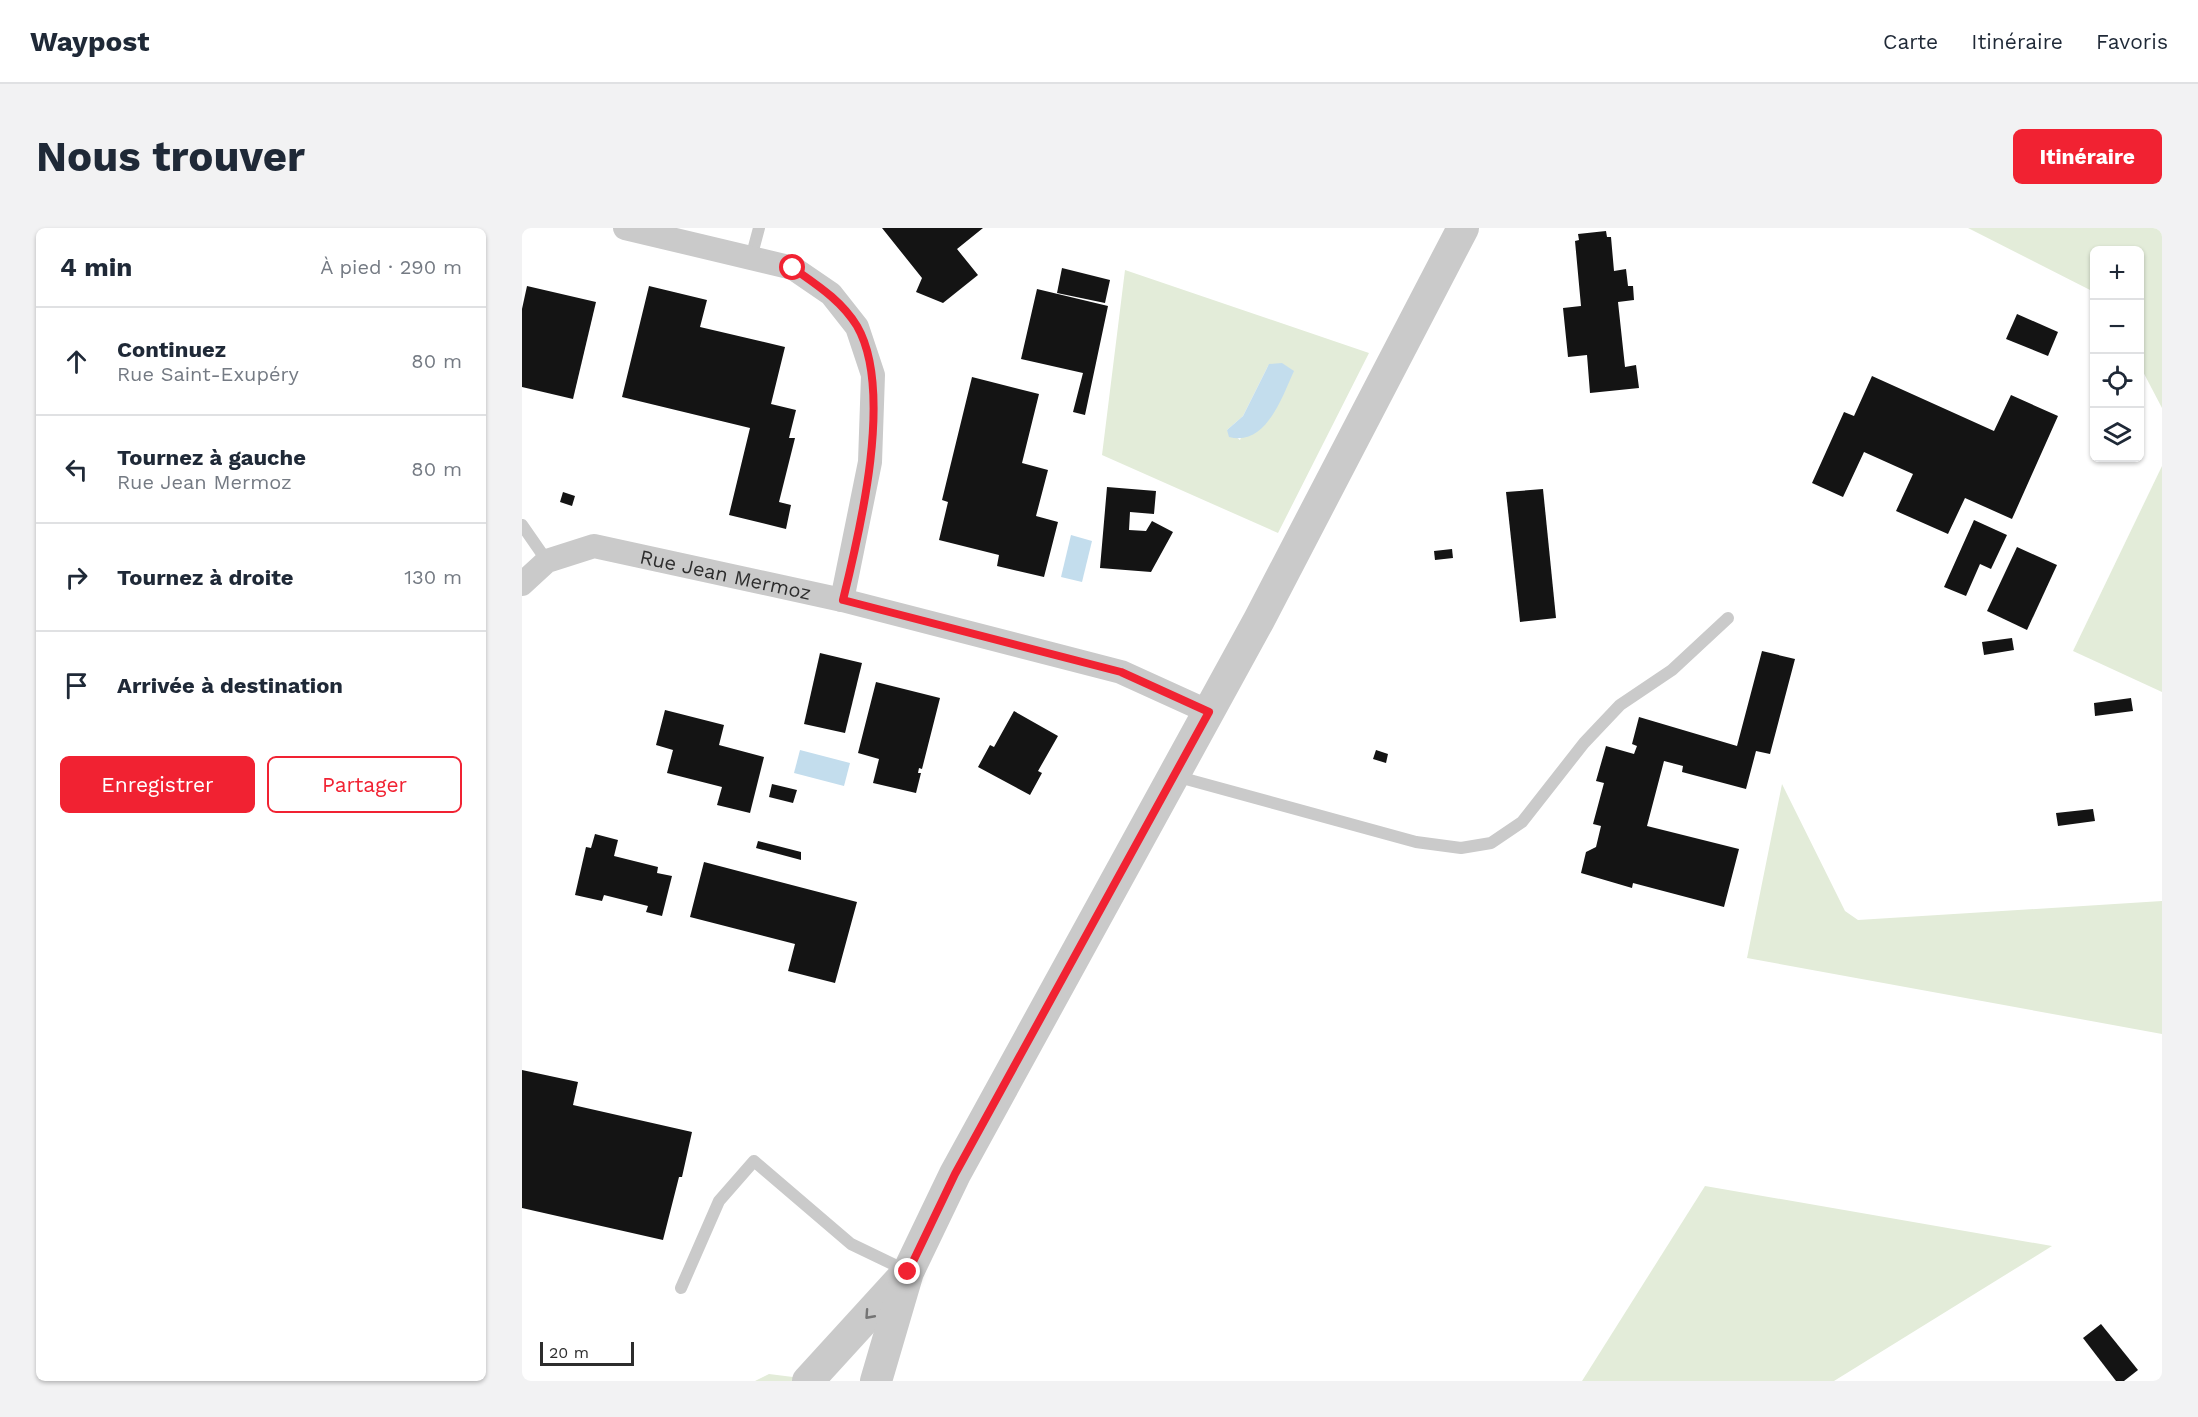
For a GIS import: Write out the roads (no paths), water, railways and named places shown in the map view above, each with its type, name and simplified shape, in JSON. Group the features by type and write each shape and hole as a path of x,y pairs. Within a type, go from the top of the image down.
{"street":[{"path":"625,228 793,268 831,294 857,327 873,375 870,462 843,600"},
{"path":"876,1381 908,1272 955,1174 1209,712 1463,228"},
{"name":"Rue Jean Mermoz","path":"522,584 547,561 594,546 843,600 1121,672 1209,712"},
{"path":"808,1381 908,1272"}],"lane":[{"path":"751,258 759,228"},
{"path":"522,525 547,561"},
{"path":"1174,776 1416,842 1461,848 1491,843 1522,822 1584,743 1620,705 1672,670 1728,618"},
{"path":"681,1288 719,1202 754,1161 851,1244 908,1272"}],"water":[{"path":"1282,363 1294,371 1271,418 1253,435 1242,438 1229,437 1227,430 1243,416 1269,364"},
{"path":"1071,535 1092,541 1082,582 1061,577"},
{"path":"800,750 850,763 844,786 794,773"}]}
